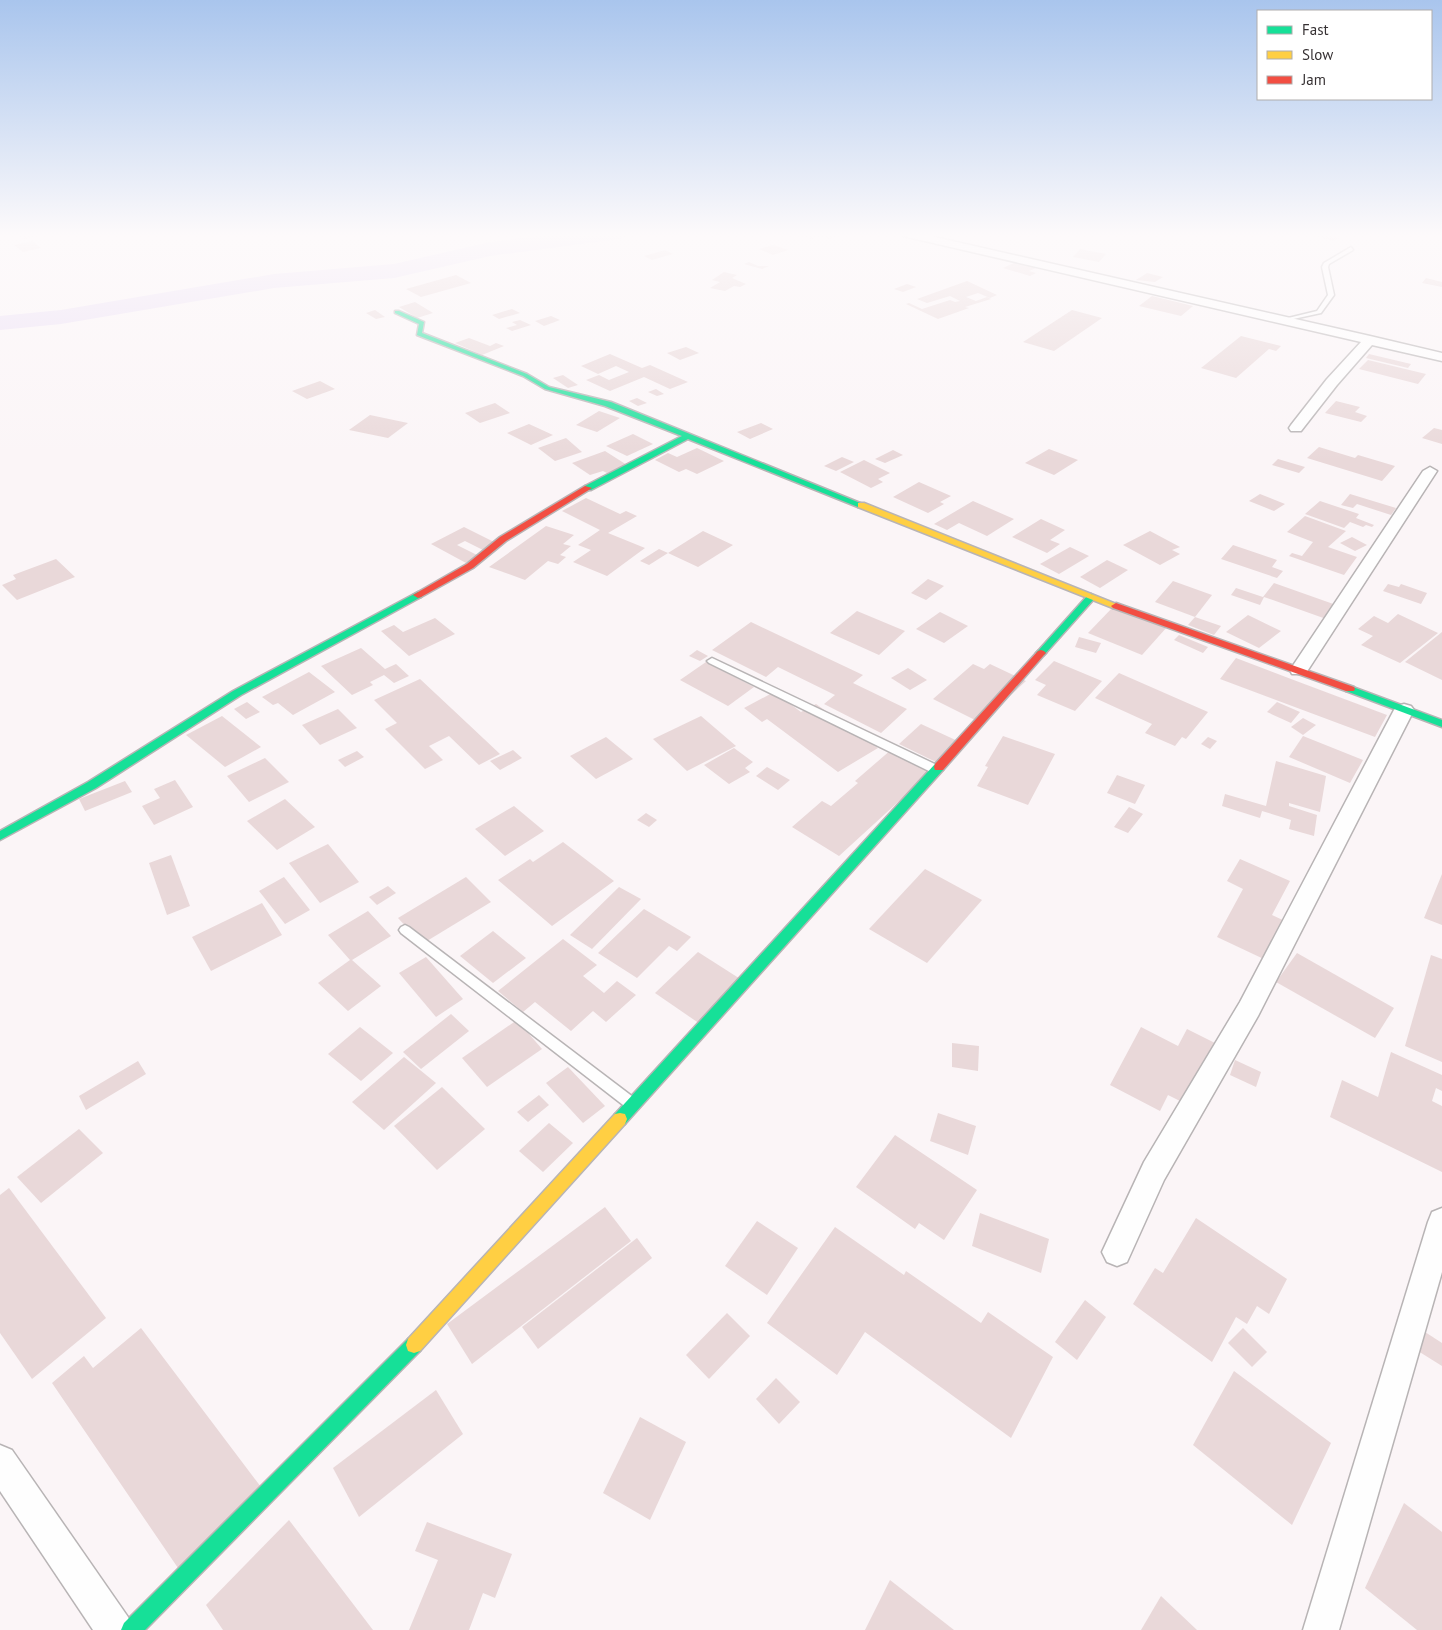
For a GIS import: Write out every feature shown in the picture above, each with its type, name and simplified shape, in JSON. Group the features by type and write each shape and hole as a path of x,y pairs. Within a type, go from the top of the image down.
{"street":[{"path":"1238,309 1442,357"},
{"path":"397,312 422,323 418,334 525,375 546,388 608,404 1091,596 1299,670 1442,724"},
{"path":"1296,428 1332,382 1370,340"},
{"path":"0,836 92,785 237,693 366,625 470,566 503,539 616,472 688,436"},
{"path":"1299,670 1430,471"},
{"path":"131,1630 420,1339 938,770 1091,596"},
{"path":"1118,1252 1154,1171 1249,1009 1404,710"},
{"path":"1321,1630 1442,1222"},
{"path":"0,1462 115,1630"}],"lane":[{"path":"1286,320 1319,312 1321,309"},
{"path":"712,661 938,770"},
{"path":"405,930 633,1105"}],"building":[{"path":"402,309 427,309 433,313 417,318"},
{"path":"512,309 520,313 499,319 492,315"},
{"path":"917,309 966,309 938,319"},
{"path":"1152,309 1189,309 1181,316"},
{"path":"375,310 385,317 376,319 366,313"},
{"path":"1072,310 1102,318 1054,351 1023,342"},
{"path":"551,316 560,320 544,326 535,321"},
{"path":"520,320 531,325 512,331 506,328 517,325 512,322"},
{"path":"1241,336 1281,346 1276,351 1269,349 1236,378 1201,368"},
{"path":"469,338 490,346 496,343 504,346 482,355 455,343"},
{"path":"686,347 699,353 680,360 667,353"},
{"path":"610,354 642,368 650,365 688,382 670,389 644,377 610,391 586,380 599,375 609,380 629,372 616,366 598,374 581,366"},
{"path":"1369,354 1411,364 1408,368 1366,358"},
{"path":"1368,360 1426,374 1418,384 1359,369"},
{"path":"563,375 578,385 568,388 553,378"},
{"path":"320,381 335,389 307,399 292,391"},
{"path":"656,389 664,394 657,396 648,392"},
{"path":"637,398 647,403 638,406 629,401"},
{"path":"1336,401 1360,407 1355,412 1367,416 1361,422 1325,413"},
{"path":"495,403 510,413 480,423 465,413"},
{"path":"599,411 620,418 597,432 576,425"},
{"path":"370,415 408,423 388,438 349,430"},
{"path":"761,423 773,429 750,439 737,432"},
{"path":"529,424 553,435 531,445 507,433"},
{"path":"1434,428 1442,430 1442,444 1422,438"},
{"path":"633,434 653,444 627,456 606,446"},
{"path":"566,438 582,452 555,461 538,448"},
{"path":"1319,447 1355,458 1358,455 1395,466 1382,481 1307,458"},
{"path":"697,448 724,461 697,474 686,469 679,472 655,460 668,453 677,457"},
{"path":"1049,449 1078,460 1054,475 1025,463"},
{"path":"893,450 903,455 885,463 875,459"},
{"path":"605,451 627,465 607,473 603,471 590,475 572,463"},
{"path":"842,457 854,462 836,471 824,466"},
{"path":"1278,459 1305,467 1299,473 1272,465"},
{"path":"864,460 890,473 878,479 883,482 871,488 840,472"},
{"path":"919,482 951,496 940,502 944,504 928,513 893,497"},
{"path":"1260,494 1285,504 1274,511 1249,501"},
{"path":"1350,494 1396,508 1391,515 1357,504 1353,508 1341,505"},
{"path":"586,498 620,514 626,511 637,516 608,533 645,548 607,576 573,562 591,550 578,545 600,530 562,511"},
{"path":"973,501 1014,519 987,536 959,523 947,530 934,524"},
{"path":"1320,501 1359,514 1356,518 1374,525 1372,527 1366,525 1363,527 1350,522 1344,528 1305,514"},
{"path":"1305,516 1346,531 1328,547 1357,557 1344,575 1289,556 1292,553 1302,556 1313,542 1287,532"},
{"path":"1041,519 1065,530 1050,540 1060,544 1047,553 1012,537"},
{"path":"546,526 574,535 563,544 571,546 560,555 566,557 558,564 548,561 525,580 489,567"},
{"path":"464,527 496,543 483,550 465,541 457,545 479,556 466,563 431,544"},
{"path":"703,531 733,545 698,567 668,553"},
{"path":"1150,531 1180,547 1172,550 1180,554 1160,565 1123,545"},
{"path":"1352,537 1367,545 1355,551 1340,543"},
{"path":"1233,545 1277,560 1272,567 1283,571 1277,578 1221,559"},
{"path":"1070,547 1089,556 1059,574 1040,564"},
{"path":"659,549 668,553 649,565 640,561"},
{"path":"56,559 75,577 17,600 2,585 16,579 13,575"},
{"path":"1107,560 1128,570 1100,588 1080,577"},
{"path":"928,579 944,586 926,600 911,593"},
{"path":"1173,581 1212,595 1195,617 1155,602"},
{"path":"1274,583 1339,606 1329,620 1264,597 1260,605 1231,595 1236,588 1263,597"},
{"path":"1388,584 1399,587 1401,584 1427,593 1421,604 1383,591"},
{"path":"1114,606 1167,627 1142,655 1088,633"},
{"path":"857,611 905,631 879,655 830,633"},
{"path":"940,612 968,626 944,643 916,629"},
{"path":"1398,614 1438,633 1400,663 1361,645 1373,636 1358,629 1374,616 1388,623"},
{"path":"1248,615 1281,631 1259,648 1226,632"},
{"path":"1195,617 1221,626 1214,635 1188,625"},
{"path":"435,618 455,634 409,656 381,631 394,625 403,632"},
{"path":"751,622 863,675 853,683 907,709 881,733 824,704 835,695 778,667 766,677 712,650"},
{"path":"1442,632 1442,680 1405,662"},
{"path":"1179,635 1208,647 1203,653 1174,640"},
{"path":"1079,637 1101,643 1096,653 1075,647"},
{"path":"361,648 385,669 396,664 409,676 394,683 384,675 370,682 373,685 352,695 321,666"},
{"path":"697,650 708,656 700,661 689,656"},
{"path":"1236,658 1387,715 1375,737 1220,679"},
{"path":"1054,661 1102,681 1075,711 1037,695 1046,685 1035,680"},
{"path":"706,662 754,687 728,706 680,680"},
{"path":"973,664 984,669 990,664 1026,681 981,723 933,699"},
{"path":"908,668 927,680 910,690 891,678"},
{"path":"309,672 335,692 293,715 278,703 273,705 262,697"},
{"path":"1119,673 1208,712 1186,739 1182,737 1175,746 1145,733 1152,724 1095,698"},
{"path":"420,679 500,754 479,765 449,736 429,746 443,760 425,769 385,729 397,723 374,700"},
{"path":"774,692 801,712 816,704 878,748 838,772 767,719 762,722 744,708"},
{"path":"247,702 260,712 246,719 234,709"},
{"path":"1277,702 1300,712 1291,723 1267,712"},
{"path":"338,709 357,728 320,745 302,725"},
{"path":"222,716 261,747 225,767 186,735"},
{"path":"701,716 736,746 687,771 653,739"},
{"path":"1303,718 1316,725 1303,735 1291,727"},
{"path":"921,724 962,743 940,764 899,744"},
{"path":"1003,736 1055,754 1028,805 977,786 988,767 985,766"},
{"path":"1303,736 1363,760 1350,783 1289,757"},
{"path":"606,737 633,759 596,779 570,756"},
{"path":"1208,737 1217,741 1210,749 1201,744"},
{"path":"734,748 753,762 745,768 750,772 729,784 704,765"},
{"path":"892,749 932,771 839,856 792,827 822,801 831,806 858,783 855,781"},
{"path":"513,750 522,758 500,770 490,761"},
{"path":"357,751 364,757 345,767 338,760"},
{"path":"265,758 289,782 249,802 227,776"},
{"path":"1276,761 1326,776 1320,812 1289,803 1289,806 1317,815 1314,836 1289,829 1291,820 1262,811 1260,818 1222,806 1225,794 1266,806"},
{"path":"767,767 790,780 778,790 756,776"},
{"path":"1117,775 1145,785 1135,804 1107,793"},
{"path":"175,780 193,807 154,825 142,806 160,798 154,789"},
{"path":"125,781 132,792 85,811 79,799"},
{"path":"285,799 315,827 277,850 247,821"},
{"path":"514,806 544,831 505,856 475,829"},
{"path":"1129,807 1143,814 1128,833 1114,827"},
{"path":"646,813 657,820 649,827 637,820"},
{"path":"563,842 614,881 552,926 498,880 530,859 533,862"},
{"path":"328,844 359,882 320,903 289,863"},
{"path":"171,855 190,906 167,915 149,863"},
{"path":"1240,859 1290,881 1272,915 1287,922 1268,961 1217,937 1243,889 1227,881"},
{"path":"925,869 982,900 927,963 869,929"},
{"path":"1442,874 1442,925 1424,918"},
{"path":"284,877 310,910 285,924 259,891"},
{"path":"466,877 491,902 422,944 398,918"},
{"path":"388,886 396,893 377,905 369,897"},
{"path":"619,887 641,899 592,949 570,935"},
{"path":"262,903 282,935 211,971 192,937"},
{"path":"644,909 691,937 677,951 669,946 637,978 598,953"},
{"path":"368,911 391,936 352,960 381,986 348,1011 318,983 350,960 328,935"},
{"path":"493,931 526,958 493,983 460,956"},
{"path":"563,939 597,965 583,976 604,993 617,981 636,995 606,1022 593,1011 571,1031 535,1002 523,1012 498,991"},
{"path":"698,952 745,982 703,1026 655,993"},
{"path":"1297,953 1394,1008 1375,1038 1276,982"},
{"path":"1431,955 1442,959 1442,1062 1405,1046"},
{"path":"426,957 463,999 436,1017 399,973"},
{"path":"451,1014 469,1031 421,1069 403,1052"},
{"path":"517,1020 542,1049 487,1087 462,1058"},
{"path":"360,1027 393,1053 361,1081 328,1054"},
{"path":"1141,1027 1178,1046 1187,1029 1217,1044 1188,1105 1168,1095 1160,1111 1110,1085"},
{"path":"952,1043 979,1046 978,1071 952,1067"},
{"path":"1391,1052 1442,1075 1442,1091 1436,1088 1432,1101 1442,1106 1442,1172 1330,1117 1342,1080 1378,1097"},
{"path":"404,1057 436,1083 384,1130 352,1102"},
{"path":"1235,1060 1261,1072 1256,1087 1230,1075"},
{"path":"138,1061 146,1074 86,1110 79,1096"},
{"path":"568,1067 605,1106 583,1123 546,1083"},
{"path":"442,1087 485,1129 437,1170 394,1126"},
{"path":"539,1095 549,1105 528,1122 517,1112"},
{"path":"938,1113 976,1126 968,1155 930,1141"},
{"path":"549,1123 573,1143 543,1172 519,1151"},
{"path":"79,1129 103,1153 41,1203 17,1177"},
{"path":"895,1135 977,1190 944,1240 919,1223 915,1229 856,1187"},
{"path":"9,1188 106,1318 32,1379 0,1333 0,1195"},
{"path":"605,1207 631,1241 472,1364 447,1324"},
{"path":"980,1213 1049,1239 1041,1273 972,1246"},
{"path":"1196,1218 1287,1279 1269,1314 1257,1306 1247,1324 1236,1317 1212,1362 1133,1304 1155,1268 1163,1273"},
{"path":"757,1221 798,1248 767,1295 725,1266"},
{"path":"835,1227 904,1275 906,1271 981,1323 988,1312 1053,1357 1011,1438 865,1332 837,1375 767,1323"},
{"path":"637,1238 652,1258 538,1349 522,1327"},
{"path":"1085,1300 1106,1317 1077,1360 1055,1342"},
{"path":"727,1313 750,1336 709,1379 686,1355"},
{"path":"141,1328 261,1487 178,1568 52,1383 84,1356 93,1368"},
{"path":"1243,1328 1267,1352 1252,1367 1228,1343"},
{"path":"1425,1332 1442,1343 1442,1366 1418,1351"},
{"path":"1234,1371 1331,1443 1292,1525 1193,1445"},
{"path":"776,1378 800,1402 779,1424 756,1399"},
{"path":"436,1390 463,1434 359,1517 333,1468"},
{"path":"640,1417 686,1442 650,1520 603,1493"},
{"path":"1404,1503 1442,1532 1442,1630 1417,1630 1365,1588"},
{"path":"289,1520 373,1630 223,1630 206,1605"},
{"path":"427,1522 512,1554 495,1598 483,1593 469,1630 409,1630 438,1560 415,1551"},
{"path":"890,1580 954,1630 865,1630"},
{"path":"1161,1596 1197,1630 1141,1630"}],"waterway":[{"path":"0,323 61,317 108,309"}],"traffic: fast":[{"path":"397,312 422,323 419,334 525,375 547,388 608,404 861,505"},
{"path":"588,488 688,436"},
{"path":"0,836 92,785 237,693 418,595"},
{"path":"1041,653 1091,597"},
{"path":"1350,689 1442,724"},
{"path":"620,1119 939,767"},
{"path":"131,1630 414,1345"}],"traffic: slow":[{"path":"861,505 1116,606"},
{"path":"414,1345 620,1119"}],"traffic: jam":[{"path":"418,595 470,566 503,539 588,488"},
{"path":"1116,606 1350,689"},
{"path":"939,767 1041,653"}]}
